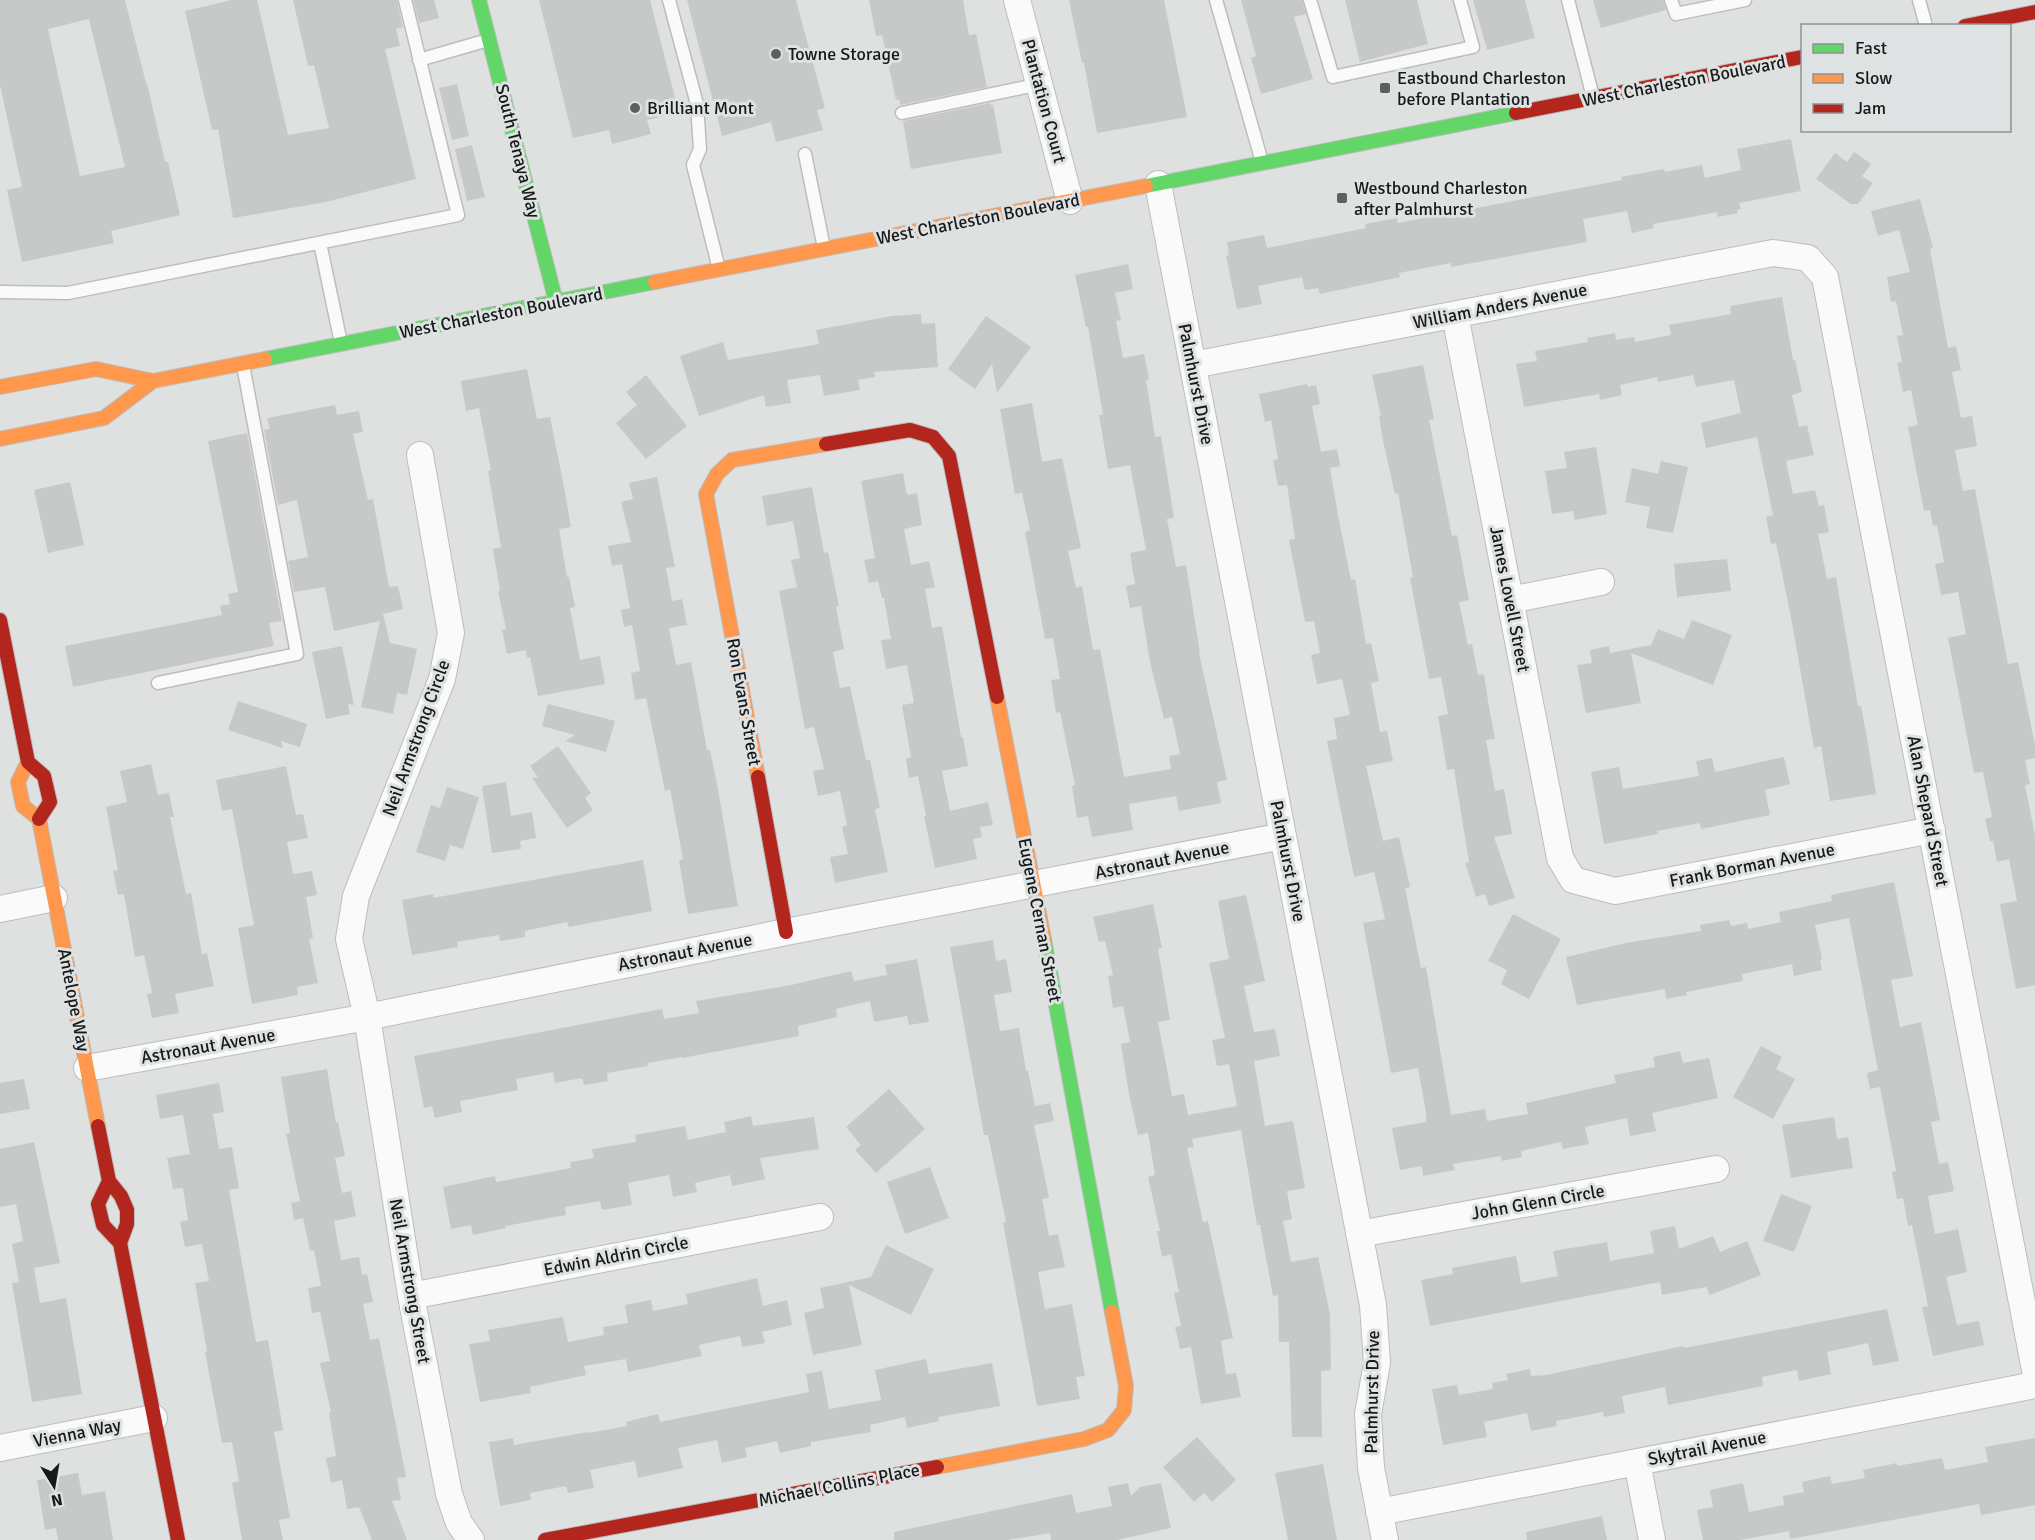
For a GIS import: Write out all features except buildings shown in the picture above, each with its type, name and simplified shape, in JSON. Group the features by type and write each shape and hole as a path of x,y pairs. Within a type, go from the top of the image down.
{"street":[{"name":"South Tenaya Way","path":"479,0 556,302"},
{"name":"Plantation Court","path":"1017,0 1070,201"},
{"path":"1975,24 2035,12"},
{"name":"West Charleston Boulevard","path":"0,387 96,369 153,381 1801,57"},
{"name":"Palmhurst Drive","path":"1158,184 1373,1305 1377,1364 1368,1414 1371,1468 1385,1540"},
{"name":"William Anders Avenue","path":"1193,365 1773,253 1808,258"},
{"name":"Alan Shepard Street","path":"1808,258 1825,277 2035,1370"},
{"name":"James Lovell Street","path":"1455,315 1560,858 1573,880"},
{"name":"West Charleston Boulevard","path":"0,439 104,418 153,381"},
{"name":"Ron Evans Street","path":"786,932 706,494 717,474 732,460 910,430 933,437"},
{"name":"Eugene Cernan Street","path":"933,437 949,456 1034,884 1126,1386 1124,1410"},
{"name":"Neil Armstrong Circle","path":"367,1017 349,939 356,896 442,679 452,633 420,454"},
{"path":"1510,600 1601,582"},
{"name":"Antelope Way","path":"0,620 4,664 28,762 44,776 50,802 39,819"},
{"name":"Antelope Way","path":"28,762 18,782 23,806 39,819 109,1181 124,1197 129,1222 120,1243"},
{"name":"Frank Borman Avenue","path":"1573,880 1615,891 1932,830"},
{"name":"Astronaut Avenue","path":"87,1068 367,1017 786,932 1283,836"},
{"path":"0,909 54,898"},
{"name":"Neil Armstrong Street","path":"367,1017 411,1296 449,1494 459,1523 471,1540"},
{"name":"John Glenn Circle","path":"1359,1234 1716,1169"},
{"name":"Antelope Way","path":"109,1181 98,1204 102,1225 120,1243 178,1540"},
{"name":"Edwin Aldrin Circle","path":"411,1296 820,1217"},
{"name":"Skytrail Avenue","path":"1379,1512 2035,1385"},
{"name":"Michael Collins Place","path":"545,1540 1084,1439 1108,1430 1124,1410"},
{"name":"Vienna Way","path":"0,1448 154,1418"},
{"path":"1637,1462 1652,1540"}],"lane":[{"path":"0,292 68,293 458,215 405,0"},
{"path":"669,0 697,104 700,149 693,165 719,270"},
{"path":"1216,0 1262,163"},
{"path":"1310,0 1333,77 1473,47 1460,0"},
{"path":"1568,0 1593,99"},
{"path":"1671,0 1676,14 1745,0"},
{"path":"1919,0 1925,24"},
{"path":"419,60 489,40"},
{"path":"902,113 1040,84"},
{"path":"805,154 824,250"},
{"path":"320,243 342,344"},
{"path":"158,683 297,654 243,364"}],"traffic: fast":[{"path":"479,0 556,302"},
{"path":"1146,186 1516,113"},
{"path":"265,359 655,282"},
{"path":"1044,939 1112,1312"}],"traffic: slow":[{"path":"655,282 1146,186"},
{"path":"0,387 96,369 153,381 265,359"},
{"path":"0,439 104,418 153,381"},
{"path":"758,777 706,494 717,474 732,460 826,444"},
{"path":"997,697 1044,939"},
{"path":"28,762 18,782 23,806 39,819 98,1126"},
{"path":"937,1467 1084,1439 1108,1430 1124,1410 1126,1386 1112,1312"}],"traffic: jam":[{"path":"1975,24 2035,12"},
{"path":"1516,113 1801,57"},
{"path":"826,444 910,430 933,437 949,456 997,697"},
{"path":"0,620 28,762 44,776 50,802 39,819"},
{"path":"758,777 786,932"},
{"path":"98,1126 109,1181 121,1196 127,1210 127,1224 120,1243 178,1540"},
{"path":"109,1181 98,1204 103,1225 120,1243"},
{"path":"545,1540 937,1467"}],"place":[{"name":"Towne Storage","path":"776,54"},
{"name":"Eastbound Charleston before Plantation","path":"1385,88"},
{"name":"Brilliant Mont","path":"635,108"},
{"name":"Westbound Charleston after Palmhurst","path":"1342,198"}]}
